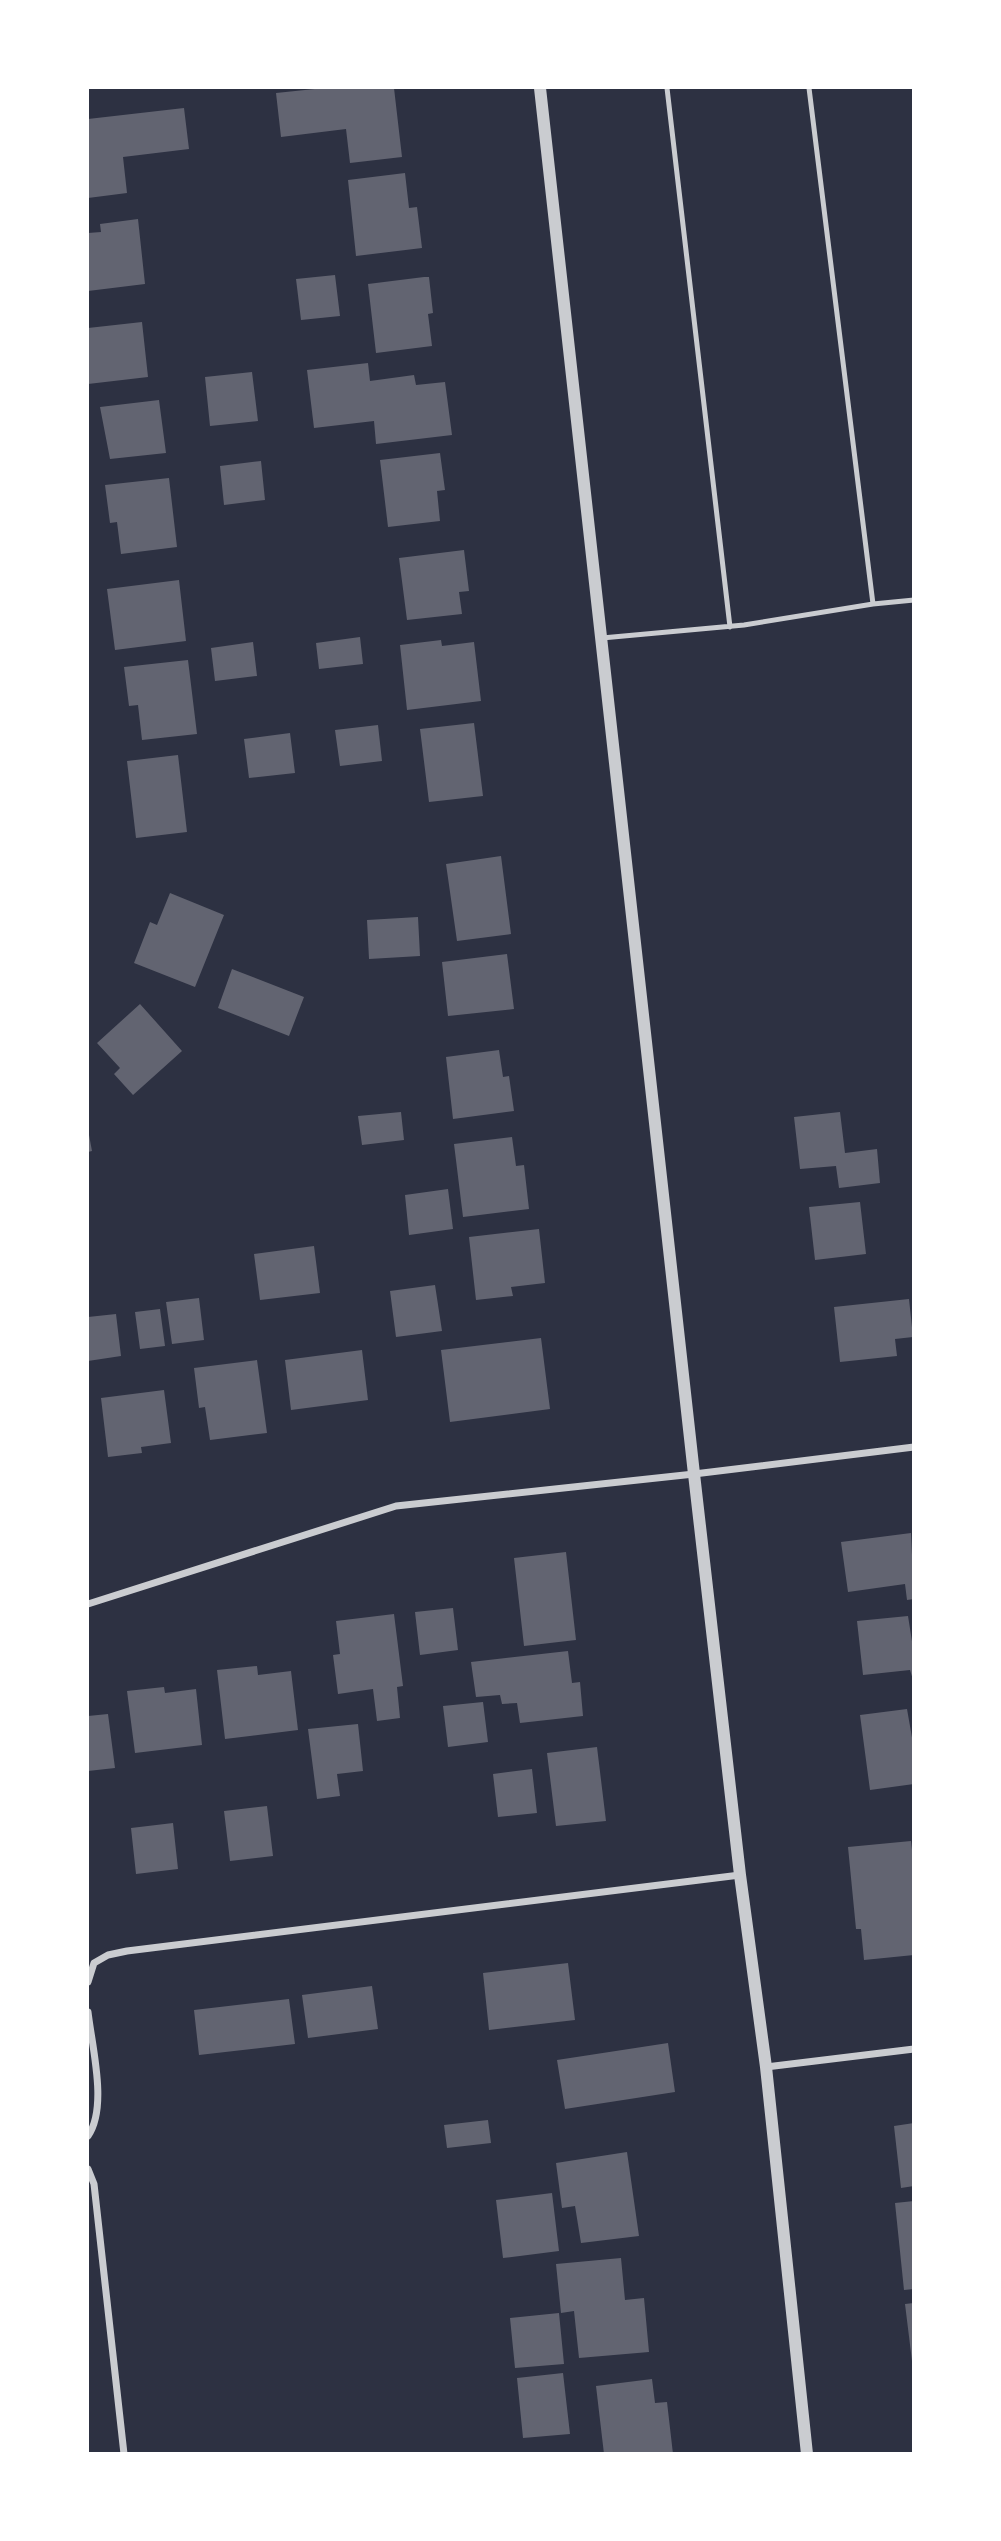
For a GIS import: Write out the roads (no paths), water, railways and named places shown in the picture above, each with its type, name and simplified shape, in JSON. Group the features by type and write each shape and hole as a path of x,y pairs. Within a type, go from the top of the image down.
{"street":[{"path":"540,88 694,1474 740,1875 766,2067 807,2454"},
{"path":"88,1604 396,1506 914,1447"},
{"path":"88,1982 94,1963 108,1955 127,1951 740,1875"},
{"path":"88,2012 97,2091 96,2117 88,2136"},
{"path":"766,2067 914,2049"},
{"path":"88,2169 94,2184 124,2454"}],"lane":[{"path":"667,88 730,626"},
{"path":"809,88 873,604"},
{"path":"602,638 730,626 914,600"}]}
